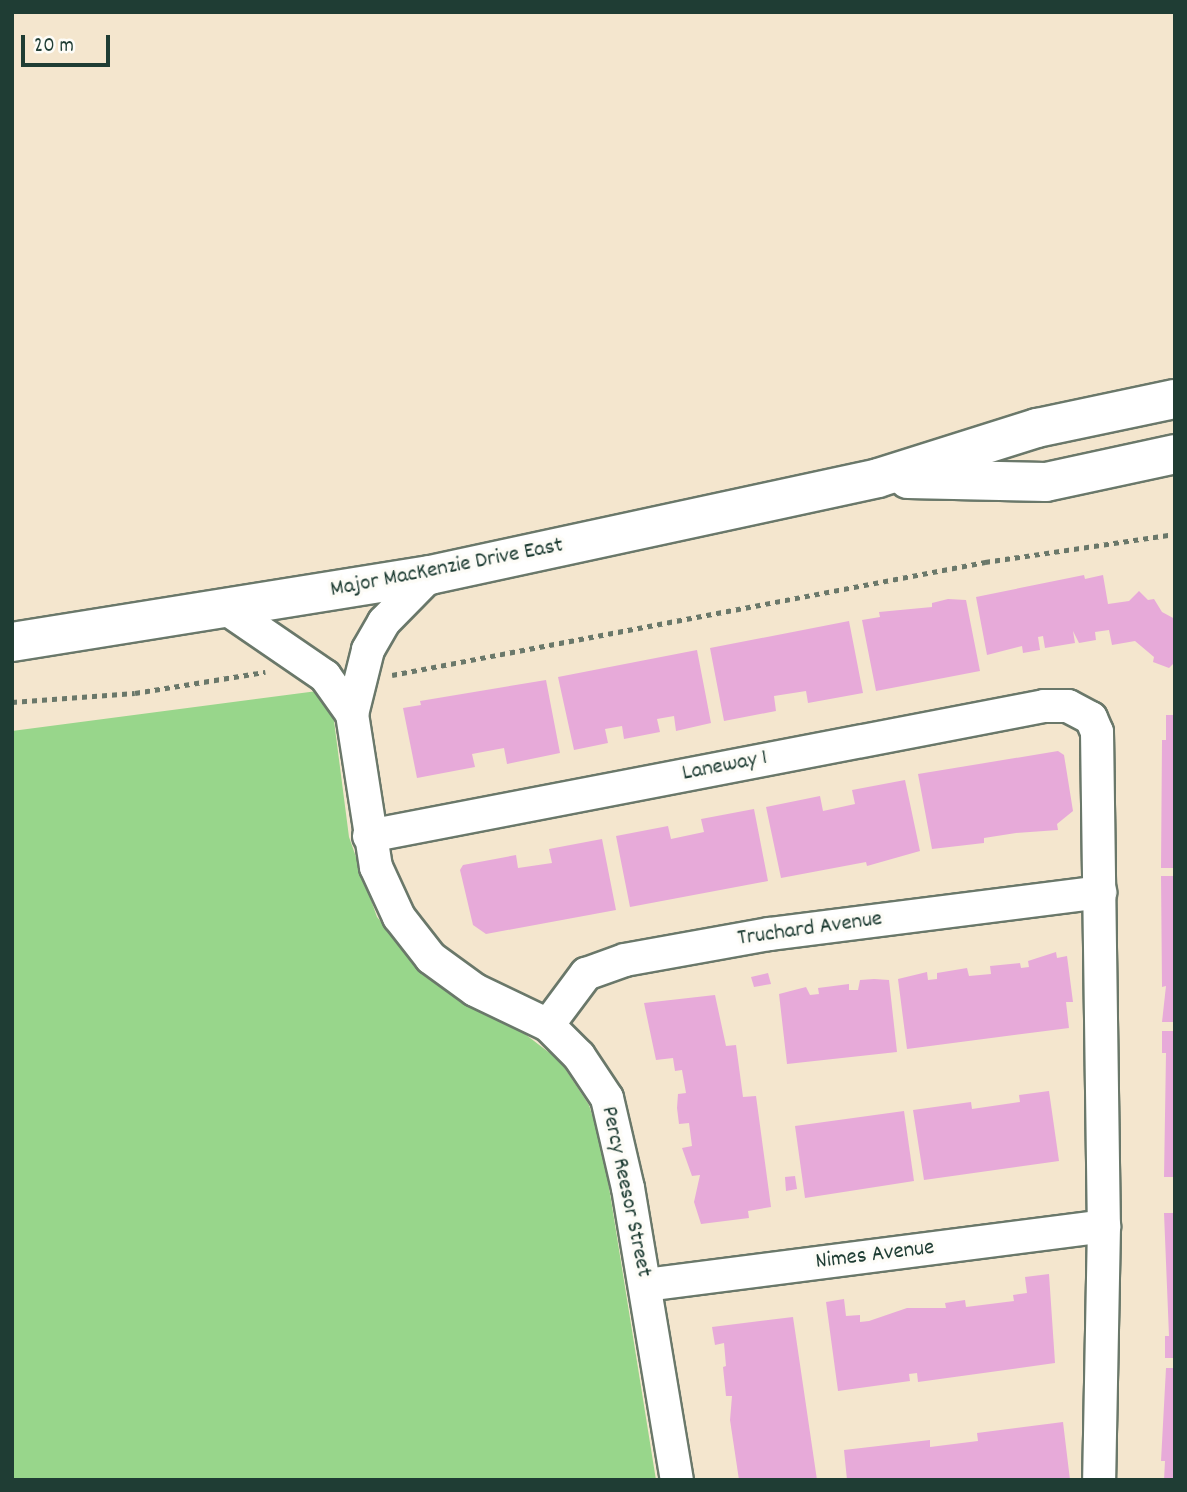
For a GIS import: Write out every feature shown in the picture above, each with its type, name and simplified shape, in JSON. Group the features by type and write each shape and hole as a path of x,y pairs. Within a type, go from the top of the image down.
{"main road":[{"name":"Major MacKenzie Drive East","path":"12,642 430,575 878,478 1037,428 1175,399"},
{"name":"Major MacKenzie Drive East","path":"878,478 1046,482 1175,454"}],"street":[{"name":"Percy Reesor Street","path":"430,575 384,622 368,650 352,714 369,836 387,894 431,958 475,990 548,1025 579,1056 607,1098 645,1285 677,1480"},
{"name":"Percy Reesor Street","path":"227,609 325,676 352,714"},
{"name":"Laneway 1","path":"369,836 1044,706 1082,710 1097,732 1100,892"},
{"name":"Truchard Avenue","path":"548,1025 586,974 625,960 769,934 1100,892"},
{"path":"1100,892 1104,1226 1100,1480"},
{"name":"Nimes Avenue","path":"645,1285 1104,1226"}],"path":[{"path":"387,677 985,562 1175,534"},
{"path":"12,702 135,693 271,671"}],"green space":[{"path":"325,690 333,713 349,837 377,917 431,980 483,1014 512,1024 560,1061 589,1105 603,1150 656,1480 12,1480 12,731"}],"building":[{"path":"1084,575 1085,579 1103,575 1108,604 1129,601 1139,591 1148,600 1154,599 1162,612 1175,619 1175,662 1169,668 1153,662 1154,657 1135,641 1112,645 1109,630 1095,632 1096,640 1079,643 1073,631 1075,643 1045,648 1043,636 1038,637 1040,650 1023,653 1022,646 987,655 976,597"},
{"path":"948,599 966,600 980,671 876,691 862,620 880,617 879,612 932,607 932,603"},
{"path":"849,621 863,693 808,703 806,691 774,696 776,711 724,721 710,648"},
{"path":"697,650 711,723 676,731 674,716 657,719 660,732 624,739 622,726 605,729 608,743 574,750 558,677"},
{"path":"546,680 560,753 507,764 504,748 472,754 475,767 417,778 403,708 421,705 420,701"},
{"path":"1166,715 1175,715 1175,868 1161,868 1162,740 1166,740"},
{"path":"1058,751 1064,755 1073,811 1057,824 1058,830 1016,833 984,838 984,843 932,849 918,774"},
{"path":"905,780 920,851 867,866 866,862 781,878 766,807 820,796 823,811 855,804 852,790"},
{"path":"754,809 768,881 630,907 616,836 668,826 671,839 704,832 701,819"},
{"path":"602,839 616,910 486,934 473,925 460,870 463,865 516,855 518,868 552,863 549,849"},
{"path":"1161,876 1175,876 1175,1022 1162,1022 1166,986 1162,987"},
{"path":"1056,952 1057,958 1067,956 1073,1002 1066,1002 1069,1028 907,1049 898,979 927,972 928,980 937,979 937,973 967,968 969,976 991,974 990,966 1020,963 1021,968 1029,967 1028,961"},
{"path":"768,973 771,984 754,987 751,977"},
{"path":"860,980 889,980 897,1052 787,1064 779,994 806,987 810,995 819,994 818,988 849,984 849,990 858,990"},
{"path":"715,995 726,1046 736,1045 743,1097 756,1096 771,1207 748,1211 749,1218 701,1224 694,1202 700,1175 692,1176 682,1148 692,1146 689,1123 679,1124 677,1108 678,1094 686,1093 682,1070 675,1071 673,1058 656,1060 644,1003"},
{"path":"1162,1031 1175,1031 1175,1177 1164,1177 1166,1053 1162,1053"},
{"path":"1049,1091 1059,1161 924,1180 913,1110 971,1102 972,1109 1020,1102 1019,1095"},
{"path":"904,1111 914,1181 805,1198 795,1126"},
{"path":"795,1176 797,1189 786,1191 785,1177"},
{"path":"1164,1213 1175,1213 1175,1358 1165,1358 1165,1336 1169,1336"},
{"path":"1049,1274 1055,1363 918,1382 917,1373 909,1374 910,1381 838,1391 826,1302 844,1299 846,1316 860,1315 860,1322 869,1321 907,1308 946,1308 945,1303 965,1300 966,1307 1014,1301 1013,1295 1027,1293 1025,1277"},
{"path":"793,1317 817,1480 739,1480 730,1420 732,1396 726,1396 724,1343 715,1345 712,1327"},
{"path":"1166,1368 1175,1368 1175,1480 1164,1480 1165,1461 1161,1461"},
{"path":"1063,1422 1070,1480 847,1480 844,1450 930,1440 930,1447 978,1441 977,1433"}]}
